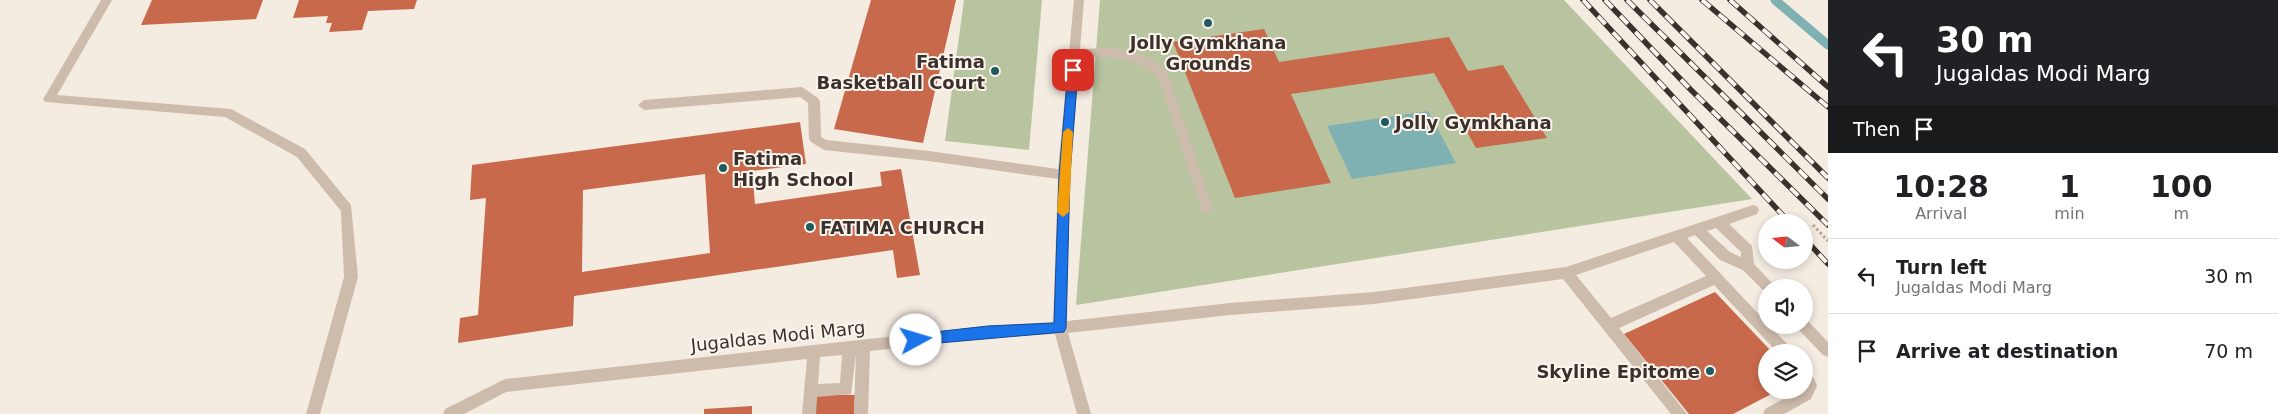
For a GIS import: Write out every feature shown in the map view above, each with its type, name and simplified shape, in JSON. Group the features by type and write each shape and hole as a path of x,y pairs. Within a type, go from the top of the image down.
{"street":[{"path":"107,0 49,99 226,112 302,152 347,209 351,277 313,414"},
{"path":"1079,0 1064,175 1060,328 1084,414"},
{"path":"1075,53 1128,53 1150,62 1162,74 1207,208"},
{"path":"644,105 802,92 814,101 815,139 824,145 929,156 1064,175"},
{"name":"Jugaldas Modi Marg","path":"450,414 506,386 988,332 1060,328 1230,309 1374,298 1566,273 1753,210"},
{"path":"1720,222 1747,250 1748,266"},
{"path":"1697,229 1724,256 1748,266 1760,279"},
{"path":"1676,235 1778,344"},
{"path":"1566,273 1680,414"},
{"path":"1608,326 1716,278"},
{"path":"1812,334 1828,351"},
{"path":"811,391 846,389 856,346"},
{"path":"856,346 861,414"},
{"path":"809,414 814,351"},
{"path":"1770,414 1797,399"}],"path":[{"path":"1813,226 1828,241"}],"green space":[{"name":"Fatima Basketball Court","path":"964,0 1042,0 1029,150 945,141"},
{"name":"Jolly Gymkhana","path":"1100,0 1564,0 1752,199 1076,305"}],"water":[{"path":"1428,111 1456,163 1352,179 1327,126"}],"building":[{"path":"152,0 263,0 256,19 141,25"},
{"path":"299,0 417,0 414,9 368,11 362,30 329,32 332,23 326,23 328,16 293,18"},
{"path":"871,0 956,0 923,143 834,129"},
{"path":"1264,29 1279,62 1449,37 1468,71 1503,65 1547,138 1476,148 1434,73 1291,94 1331,183 1235,198 1173,42"},
{"name":"FATIMA CHURCH","path":"800,122 806,164 752,171 755,204 882,186 880,172 901,169 920,275 897,278 893,250 574,296 573,326 458,343 460,318 478,315 486,198 470,200 472,165","holes":["705,174 710,253 582,272 583,190"]},
{"name":"Skyline Epitome","path":"1715,292 1764,344 1758,344 1758,399 1762,399 1733,414 1689,414 1624,334"},
{"path":"817,394 855,395 854,414 815,414"},
{"path":"752,406 752,414 704,414 704,409"}],"waterway":[{"path":"1775,0 1828,45"}],"railway":[{"path":"1583,0 1782,214"},
{"path":"1605,0 1690,89 1828,225"},
{"path":"1627,0 1828,199"},
{"path":"1650,0 1828,178"},
{"path":"1702,0 1828,107"},
{"path":"1730,0 1828,87"},
{"path":"1813,248 1828,264"}],"slow traffic":[{"path":"1063,212 1068,132"}],"place":[{"name":"Jolly Gymkhana Grounds","path":"1208,23"},
{"name":"Fatima Basketball Court","path":"995,71"},
{"name":"Jolly Gymkhana","path":"1385,122"},
{"name":"Fatima High School","path":"723,168"},
{"name":"FATIMA CHURCH","path":"810,227"},
{"name":"Skyline Epitome","path":"1710,371"}],"route":[{"path":"916,340 988,332 1060,328 1064,175 1073,70"}]}
